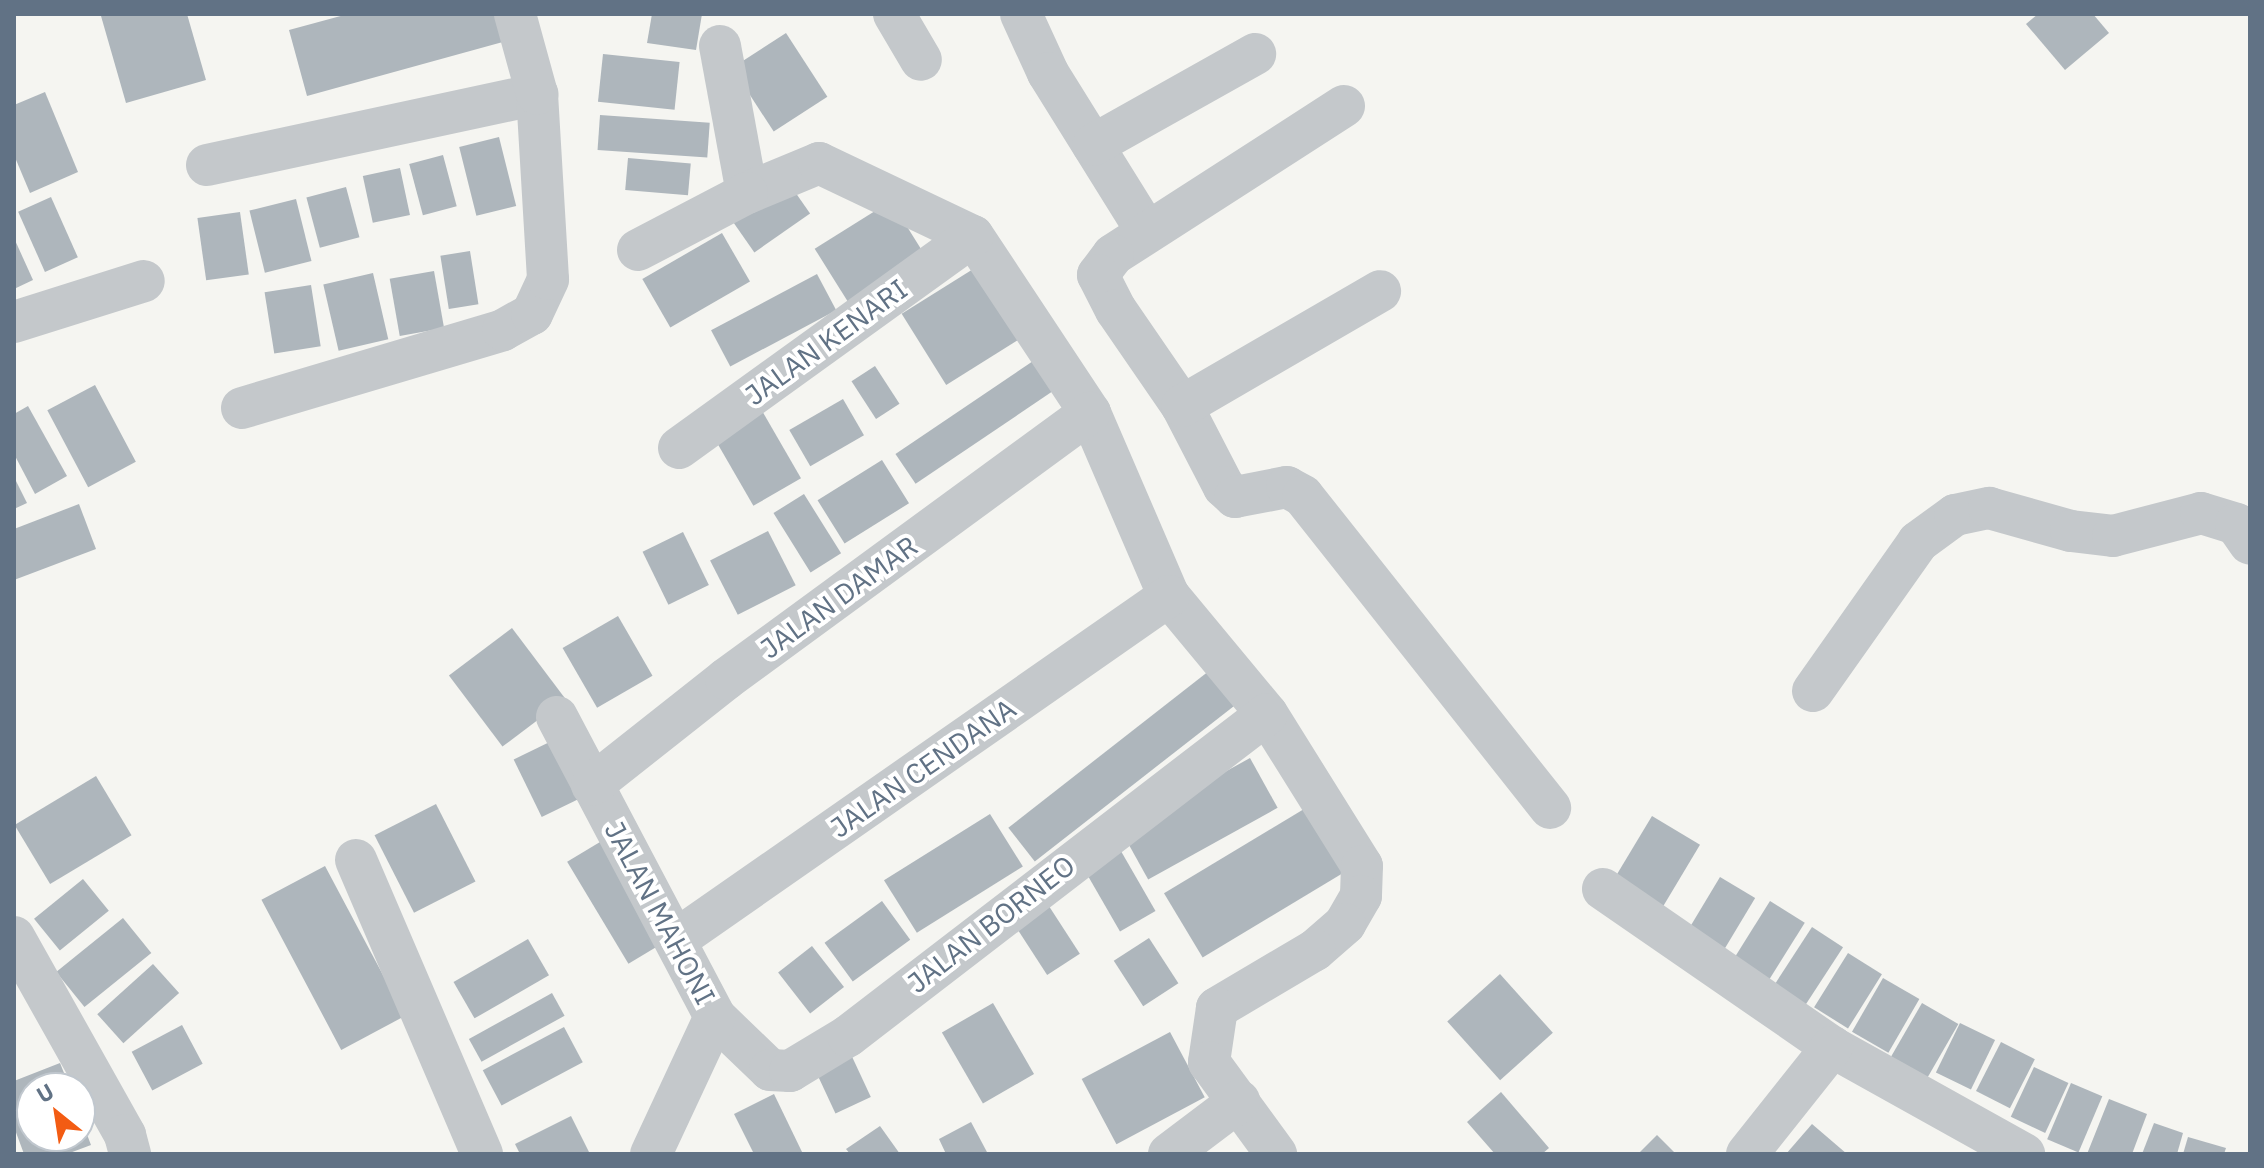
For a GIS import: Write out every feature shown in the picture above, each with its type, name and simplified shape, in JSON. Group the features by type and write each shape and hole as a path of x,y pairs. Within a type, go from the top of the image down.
{"street":[{"path":"242,408 503,330 532,314 548,279 537,94 515,14"},
{"path":"894,14 921,60"},
{"path":"1021,14 1048,73 1147,232"},
{"path":"720,46 747,193"},
{"path":"1093,145 1255,54"},
{"path":"207,165 537,94"},
{"path":"1344,106 1147,232 1101,264 1098,275 1116,310 1182,406 1215,475 1235,497 1287,487 1303,496 1550,808"},
{"path":"638,250 747,193 756,194 815,162 973,236 1090,413 1169,596 1267,714 1362,866 1361,896 1345,924 1315,950 1217,1008 1208,1058 1276,1154"},
{"name":"JALAN KENARI","path":"679,448 973,236"},
{"path":"14,322 144,281"},
{"path":"1182,406 1380,291"},
{"name":"JALAN DAMAR","path":"592,785 726,679 1090,413"},
{"path":"1813,691 1918,542 1955,515 1989,508 2071,531 2113,536 2201,513 2236,524 2250,544"},
{"name":"JALAN CENDANA","path":"677,939 1169,596"},
{"name":"JALAN BORNEO","path":"715,1017 770,1070 790,1071 812,1060 1267,714"},
{"name":"JALAN MAHONI","path":"557,717 677,939 715,1017 651,1154"},
{"path":"356,860 482,1154"},
{"path":"1603,889 1832,1047 2024,1154"},
{"path":"14,937 125,1135 130,1154"},
{"path":"1747,1154 1832,1047"},
{"path":"1169,1154 1239,1101"}],"building":[{"path":"187,14 206,80 126,103 101,16"},
{"path":"348,14 503,14 510,40 307,96 289,30"},
{"path":"652,14 702,14 696,50 647,43"},
{"path":"2038,14 2093,14 2109,33 2065,70 2026,24"},
{"path":"786,33 827,97 774,132 732,68"},
{"path":"603,54 680,62 675,110 598,102"},
{"path":"45,92 78,172 30,193 14,155 14,105"},
{"path":"600,115 710,123 707,158 598,150"},
{"path":"499,137 516,206 476,216 459,147"},
{"path":"443,155 457,206 423,215 409,164"},
{"path":"628,158 691,163 688,195 625,190"},
{"path":"400,168 410,215 373,223 363,176"},
{"path":"786,179 810,213 754,252 730,218"},
{"path":"346,187 359,237 320,248 306,198"},
{"path":"51,197 78,257 45,272 18,212"},
{"path":"296,199 311,261 265,273 249,211"},
{"path":"891,201 927,259 851,306 815,249"},
{"path":"240,212 249,274 206,280 197,218"},
{"path":"722,233 750,281 670,327 642,279"},
{"path":"14,238 33,280 14,289"},
{"path":"470,251 478,304 449,309 440,256"},
{"path":"978,266 1023,337 946,385 902,314"},
{"path":"434,271 444,328 400,336 390,279"},
{"path":"373,273 388,339 339,351 323,284"},
{"path":"817,274 836,310 730,367 711,330"},
{"path":"311,285 321,346 274,354 265,292"},
{"path":"1048,351 1068,381 916,484 895,454"},
{"path":"875,366 900,404 876,419 852,381"},
{"path":"95,385 136,462 88,487 47,410"},
{"path":"843,399 864,435 810,466 789,430"},
{"path":"28,406 67,476 35,494 14,454 14,414"},
{"path":"761,409 801,478 753,506 713,437"},
{"path":"882,460 909,503 845,544 818,500"},
{"path":"14,477 27,503 14,509"},
{"path":"804,494 841,553 811,572 773,513"},
{"path":"79,504 96,549 14,580 14,529"},
{"path":"768,531 796,585 738,615 710,561"},
{"path":"683,532 709,585 668,605 643,552"},
{"path":"618,616 652,676 597,708 563,648"},
{"path":"512,628 566,699 502,747 449,676"},
{"path":"1214,667 1240,701 1035,862 1008,828"},
{"path":"564,735 592,793 542,817 514,760"},
{"path":"1250,758 1278,808 1148,880 1121,830"},
{"path":"96,776 132,835 50,884 15,825"},
{"path":"1314,803 1353,867 1203,957 1164,893"},
{"path":"436,804 475,882 414,913 375,835"},
{"path":"990,814 1023,867 917,933 884,880"},
{"path":"1652,816 1700,845 1661,909 1613,880"},
{"path":"610,836 671,938 628,964 567,862"},
{"path":"1114,839 1156,911 1120,931 1078,860"},
{"path":"325,866 405,1016 341,1050 261,900"},
{"path":"1720,877 1755,898 1723,952 1688,931"},
{"path":"83,879 109,911 60,951 34,919"},
{"path":"1045,900 1080,954 1047,975 1012,921"},
{"path":"882,901 910,940 853,982 825,943"},
{"path":"1770,901 1805,923 1768,982 1733,960"},
{"path":"123,918 151,953 84,1007 56,972"},
{"path":"1812,927 1843,947 1805,1006 1774,986"},
{"path":"1149,938 1178,983 1143,1006 1114,961"},
{"path":"528,939 549,975 475,1018 454,982"},
{"path":"812,946 844,987 810,1013 778,972"},
{"path":"1848,953 1882,974 1848,1028 1814,1007"},
{"path":"153,964 179,993 123,1043 97,1014"},
{"path":"1500,974 1553,1033 1500,1080 1447,1022"},
{"path":"1883,978 1919,999 1888,1053 1852,1032"},
{"path":"552,993 565,1016 482,1062 469,1039"},
{"path":"993,1003 1034,1074 983,1104 942,1032"},
{"path":"1922,1003 1958,1024 1927,1078 1891,1057"},
{"path":"1960,1023 1995,1040 1971,1090 1936,1072"},
{"path":"182,1025 203,1064 152,1091 132,1052"},
{"path":"564,1027 583,1062 502,1106 483,1070"},
{"path":"1170,1032 1205,1097 1116,1144 1082,1079"},
{"path":"2001,1042 2035,1059 2010,1108 1976,1091"},
{"path":"848,1048 871,1097 835,1113 813,1064"},
{"path":"60,1063 64,1072 37,1072"},
{"path":"2034,1067 2068,1083 2045,1133 2011,1117"},
{"path":"16,1080 16,1132 14,1127"},
{"path":"2071,1083 2102,1096 2078,1152 2047,1139"},
{"path":"1501,1092 1549,1148 1542,1154 1495,1154 1467,1122"},
{"path":"774,1094 803,1154 754,1154 734,1114"},
{"path":"2109,1099 2147,1114 2132,1154 2087,1154"},
{"path":"571,1116 590,1154 520,1154 515,1144"},
{"path":"971,1122 988,1154 946,1154 939,1139"},
{"path":"2154,1123 2183,1133 2177,1154 2142,1154"},
{"path":"1812,1124 1847,1154 1786,1154"},
{"path":"880,1126 900,1154 850,1154 846,1149"},
{"path":"1657,1135 1676,1154 1638,1154"},
{"path":"2188,1137 2226,1148 2224,1154 2183,1154"},
{"path":"23,1152 72,1152 67,1154"}]}
